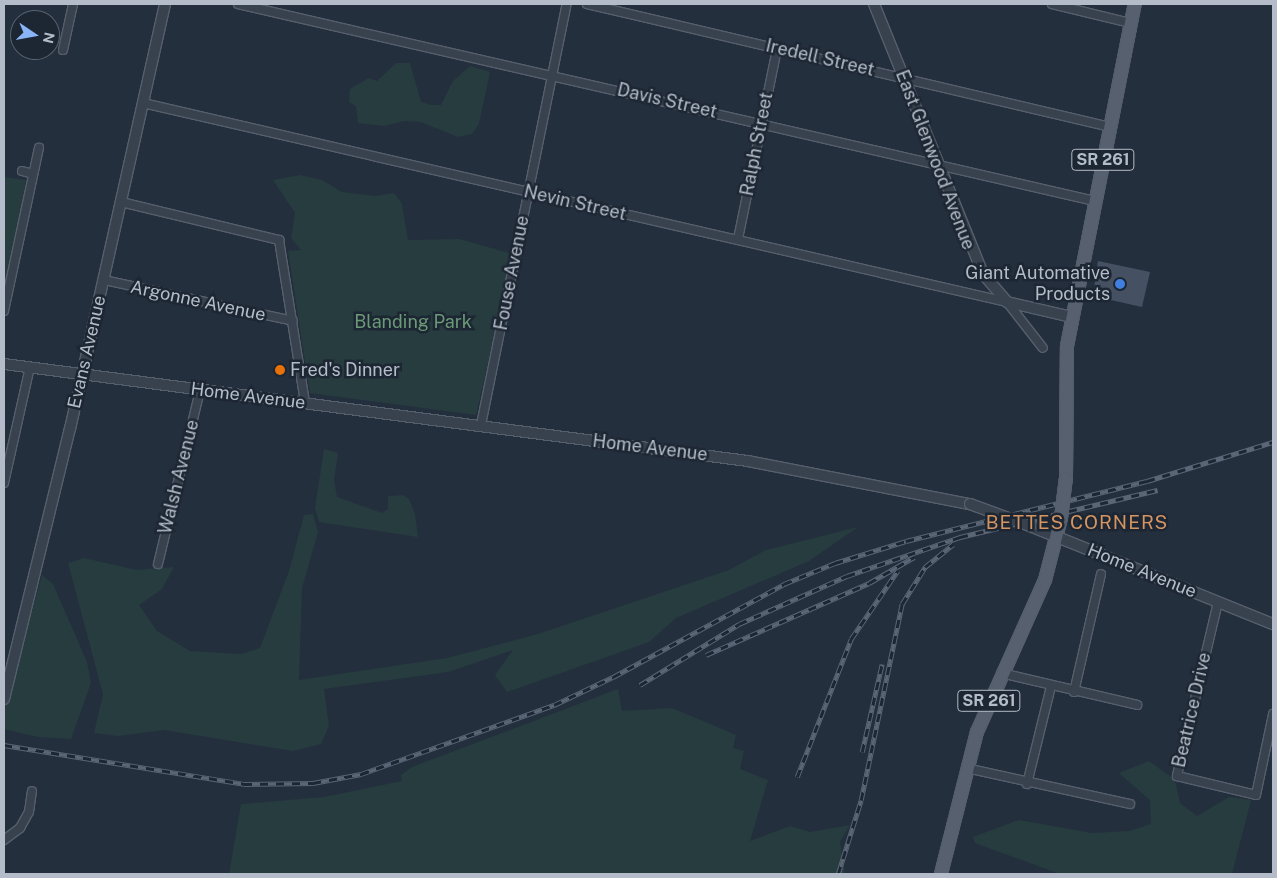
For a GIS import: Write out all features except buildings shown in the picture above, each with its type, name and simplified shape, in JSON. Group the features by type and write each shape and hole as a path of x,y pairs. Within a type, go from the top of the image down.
{"main road":[{"name":"SR 261","path":"941,874 966,768 1001,673 1038,596 1058,536 1066,479 1065,382 1072,317 1135,4"}],"street":[{"path":"63,50 74,4"},
{"name":"Evans Avenue","path":"5,695 104,280 165,4"},
{"name":"Davis Street","path":"238,4 553,74 1095,200"},
{"name":"Fouse Avenue","path":"481,425 567,4"},
{"name":"Iredell Street","path":"587,4 1110,127"},
{"name":"East Glenwood Avenue","path":"874,4 972,254 988,281 1007,302"},
{"path":"1052,4 1130,23"},
{"name":"Ralph Street","path":"738,240 777,48"},
{"name":"Nevin Street","path":"143,103 1007,302"},
{"path":"4,311 39,148"},
{"path":"22,171 34,174"},
{"path":"121,202 274,236 282,248 305,404"},
{"name":"Argonne Avenue","path":"104,280 293,321"},
{"path":"1007,302 1072,317"},
{"path":"1007,302 1043,348"},
{"name":"Home Avenue","path":"4,364 748,461 970,504 1058,536 1273,624"},
{"path":"4,483 30,367"},
{"name":"Walsh Avenue","path":"158,564 200,390"},
{"path":"1074,692 1101,574"},
{"name":"Beatrice Drive","path":"1218,602 1177,776 1256,795 1273,714"},
{"path":"1001,673 1074,692 1137,705"},
{"path":"1027,784 1051,686"},
{"path":"966,768 1027,784 1038,782 1130,804"},
{"path":"4,840 20,828 29,812 32,791"}],"green space":[{"path":"396,63 410,63 421,102 431,105 441,105 453,81 470,66 490,72 479,124 472,134 458,137 421,122 404,121 384,126 358,123 356,106 349,102 350,89 369,78 377,81"},
{"name":"Blanding Park","path":"300,175 322,180 342,192 375,196 394,193 402,204 408,240 459,239 513,254 476,415 310,393 288,251 301,250 291,238 295,213 273,180"},
{"path":"4,177 26,180 4,296"},
{"path":"324,449 338,453 334,480 337,497 382,513 388,509 388,496 403,495 409,499 415,514 418,537 319,522 315,508"},
{"path":"313,514 318,532 302,588 299,680 447,658 538,634 729,570 766,550 858,527 809,561 676,618 649,642 507,692 495,675 513,650 448,672 324,689 329,726 321,744 293,751 164,730 118,736 94,733 103,694 68,563 84,558 136,570 174,567 162,589 139,605 157,631 190,651 241,654 260,648 289,571 304,515"},
{"path":"42,575 53,584 87,662 91,683 71,739 38,737 4,729 4,713"},
{"path":"618,689 622,711 672,708 736,735 733,748 744,751 740,769 768,780 750,841 790,826 810,832 850,825 840,842 845,874 229,874 241,804 324,797 402,781 401,775 412,767"},
{"path":"1149,761 1175,780 1180,803 1197,816 1229,797 1251,800 1232,874 1060,874 975,843 973,837 1019,820 1092,833 1130,831 1151,824 1150,800 1119,773"}],"railway":[{"path":"4,745 244,784 313,783 361,774 554,705 613,677 784,584 835,563 906,541 1147,481 1273,442"},
{"path":"640,685 739,624 847,576 960,537 1157,490"},
{"path":"838,874 861,800 902,604 925,567 953,544"},
{"path":"706,655 869,583 914,557"},
{"path":"797,777 851,639 898,570"},
{"path":"862,752 882,664"}],"place":[{"name":"Giant Automative Products","path":"1120,284"},
{"name":"Fred's Dinner","path":"280,370"}],"district":[{"name":"BETTES CORNERS","path":"1077,523"}]}
